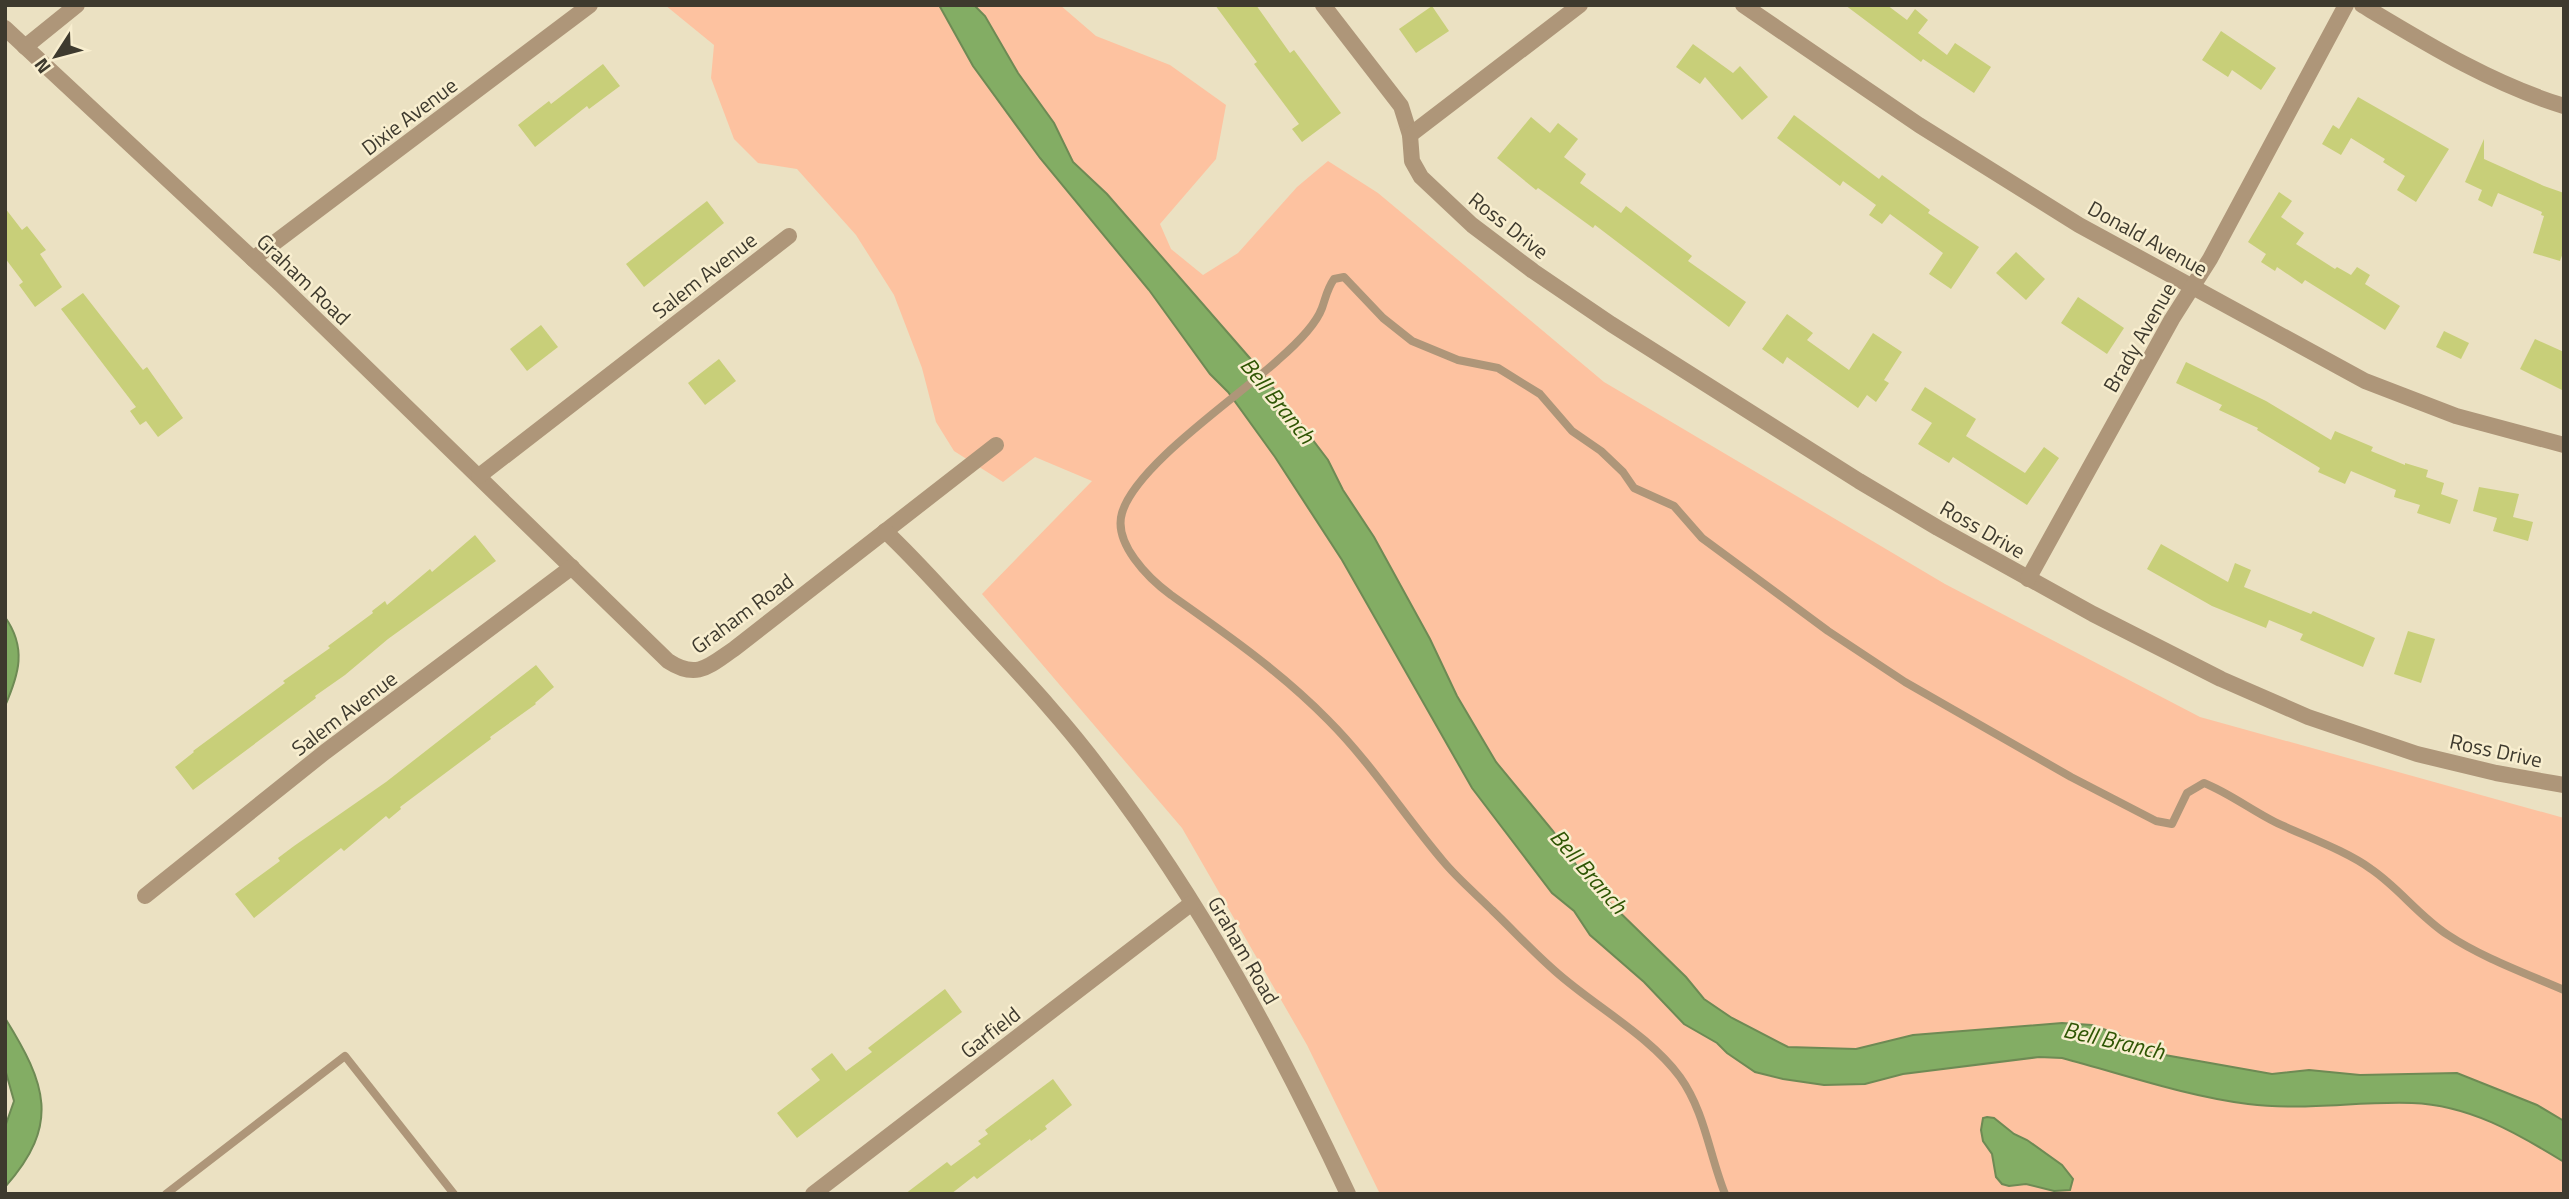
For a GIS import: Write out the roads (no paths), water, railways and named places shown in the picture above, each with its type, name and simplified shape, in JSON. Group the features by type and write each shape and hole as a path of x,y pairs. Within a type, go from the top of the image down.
{"street":[{"path":"25,47 77,5"},
{"name":"Dixie Avenue","path":"253,259 590,5"},
{"path":"1322,5 1401,106 1410,135 1580,5"},
{"name":"Donald Avenue","path":"1743,5 1897,110 2079,225 2365,381 2456,416 2564,445"},
{"name":"Brady Avenue","path":"2028,579 2166,331 2210,259 2346,5"},
{"path":"2362,5 2435,49 2515,89 2564,106"},
{"name":"Graham Road","path":"5,28 253,259 668,661 681,670 695,671 708,667 885,531 1066,727 1126,804 1192,903 1285,1063 1348,1194"},
{"name":"Ross Drive","path":"1410,135 1412,161 1421,177 1472,225 1533,271 1611,324 1859,481 2028,579 2221,679 2308,717 2417,754 2564,785"},
{"name":"Salem Avenue","path":"479,475 789,236"},
{"path":"885,531 996,445"},
{"name":"Salem Avenue","path":"145,896 325,752 572,567"},
{"name":"Garfield","path":"813,1194 1192,903"}],"lane":[{"path":"1725,1194 1700,1112 1679,1077 1657,1052 1556,972 1444,863 1351,744 1325,717 1250,651 1156,584 1137,563 1121,533 1121,516 1128,497 1139,482 1279,360 1322,310 1326,291 1334,279 1344,277 1383,318 1412,341 1458,360 1498,368 1540,394 1572,431 1601,451 1623,472 1634,488 1674,506 1702,538 1828,631 1917,689 2071,778 2156,821 2172,824 2187,793 2204,783 2219,789 2272,820 2367,866 2391,883 2422,915 2447,934 2483,954 2564,990"},
{"path":"166,1194 345,1056 454,1194"}],"water":[{"name":"Bell Branch","path":"939,5 974,5 985,16 1018,73 1054,123 1073,162 1107,194 1255,364 1328,460 1343,490 1374,537 1430,639 1457,696 1496,762 1553,831 1579,869 1686,977 1704,999 1732,1018 1788,1047 1856,1049 1913,1035 2062,1023 2092,1025 2117,1034 2131,1049 2272,1074 2309,1070 2360,1075 2457,1073 2537,1105 2564,1121 2564,1162 2492,1122 2453,1109 2412,1103 2289,1107 2248,1104 2178,1090 2062,1058 2039,1057 1903,1074 1865,1084 1824,1085 1783,1079 1755,1072 1717,1043 1684,1024 1644,982 1590,935 1574,911 1552,893 1472,788 1342,560 1275,457 1149,290 1040,158 973,66"},
{"path":"5,617 16,639 18,661 14,683 5,706"},
{"path":"5,1018 30,1063 38,1084 41,1104 40,1123 34,1143 23,1164 5,1187 5,1127 14,1101 5,1069"},
{"path":"1983,1118 1994,1118 2062,1165 2073,1179 2070,1190 2054,1191 2026,1184 2002,1184 1996,1177 1992,1154 1983,1141"}]}
